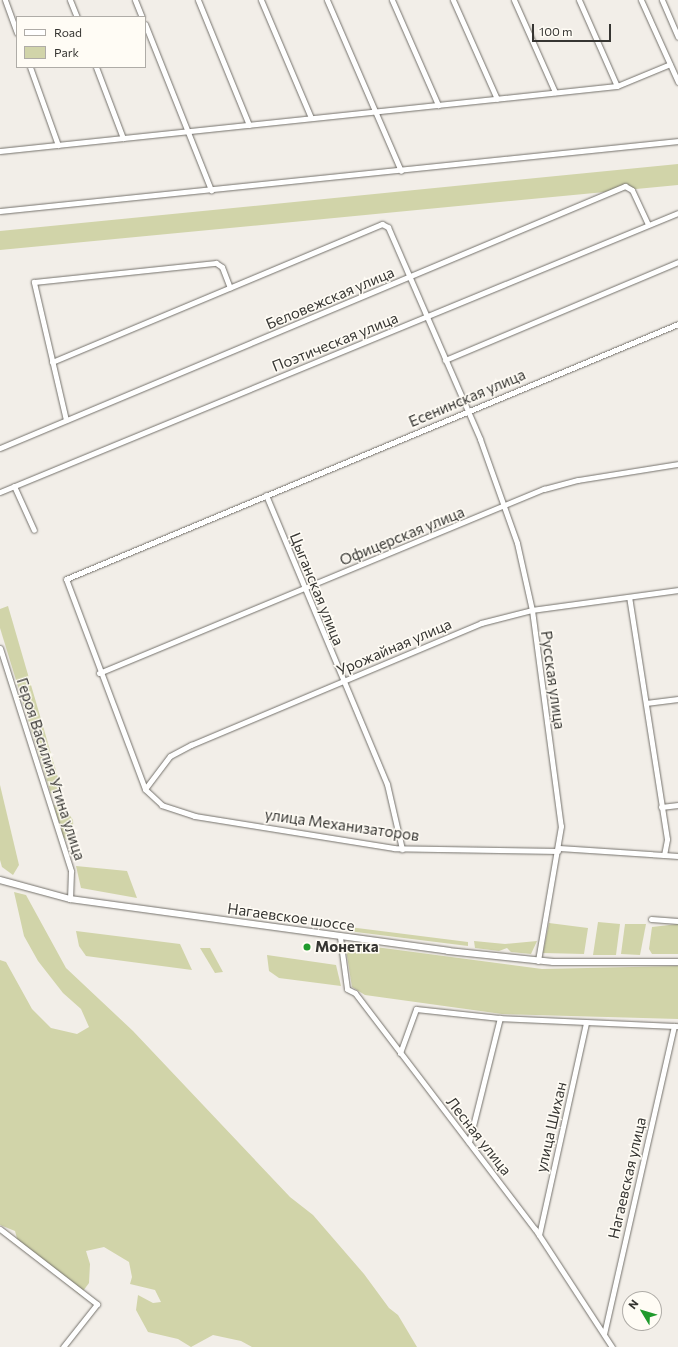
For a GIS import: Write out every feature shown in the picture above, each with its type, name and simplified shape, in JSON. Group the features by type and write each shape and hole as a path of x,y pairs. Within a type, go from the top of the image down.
{"street":[{"path":"5,0 16,29"},
{"path":"70,0 77,16"},
{"path":"135,0 142,16"},
{"path":"198,0 249,125"},
{"path":"261,0 311,118"},
{"path":"327,0 401,171"},
{"path":"392,0 438,105"},
{"path":"453,0 497,99"},
{"path":"514,0 555,92"},
{"path":"579,0 617,86"},
{"path":"642,0 678,82"},
{"path":"662,0 678,37"},
{"path":"146,27 211,190"},
{"path":"0,151 617,86 670,64"},
{"path":"30,68 58,145"},
{"path":"96,68 123,138"},
{"path":"0,211 401,171 678,141"},
{"name":"Беловежская улица","path":"0,448 409,278 625,186 632,190 648,225"},
{"name":"Поэтическая улица","path":"0,492 678,212"},
{"name":"Русская улица","path":"52,362 382,224 388,227 467,410 504,507 517,543 532,610 561,826 538,962"},
{"path":"445,360 678,262"},
{"path":"66,420 33,285 36,280 216,263 222,267 230,288"},
{"name":"Есенинская улица","path":"99,673 66,579 467,410 678,324"},
{"name":"Офицерская улица","path":"99,673 504,507 544,489 578,480 678,464"},
{"path":"14,486 34,530"},
{"name":"Цыганская улица","path":"266,495 387,784 402,849"},
{"name":"Урожайная улица","path":"145,788 170,756 481,623 532,610 678,590"},
{"path":"629,597 661,807 666,845 664,855"},
{"name":"Героя Василия Утина улица","path":"0,648 71,871 70,899"},
{"path":"99,673 145,788"},
{"path":"646,703 678,698"},
{"name":"улица Механизаторов","path":"145,788 162,805 195,816 402,849 558,850 678,856"},
{"path":"661,807 678,805"},
{"name":"Нагаевское шоссе","path":"0,880 70,899 340,937 538,962 678,962"},
{"path":"651,919 678,921"},
{"name":"Лесная улица","path":"340,937 347,988 355,993 539,1235 612,1347"},
{"path":"400,1053 416,1009 500,1018 676,1026"},
{"path":"469,1142 500,1018"},
{"name":"улица Шихан","path":"539,1235 586,1023"},
{"name":"Нагаевская улица","path":"604,1334 676,1026"},
{"path":"0,1229 97,1304 63,1347"}],"green space":[{"path":"678,164 678,185 0,250 0,231"},
{"path":"8,606 61,788 51,794 0,628 0,609"},
{"path":"0,785 19,865 13,875 2,867 0,860"},
{"path":"54,805 64,807 73,820 74,840 71,843 63,837"},
{"path":"76,866 127,871 137,898 81,888"},
{"path":"14,892 26,895 66,968 133,1031 290,1197 313,1215 364,1274 389,1308 398,1315 417,1347 252,1347 241,1341 213,1335 191,1347 178,1339 148,1332 136,1310 138,1295 153,1303 161,1302 155,1290 130,1284 132,1277 129,1262 104,1247 86,1251 90,1264 89,1283 80,1295 18,1242 15,1231 0,1225 0,960 6,962 32,1009 51,1028 77,1034 89,1027 81,1009 63,993 38,961 24,936"},
{"path":"598,922 620,924 616,955 593,955"},
{"path":"549,923 588,928 584,954 543,953"},
{"path":"625,924 646,924 640,955 621,954"},
{"path":"678,924 678,954 652,954 649,949 652,927"},
{"path":"349,927 468,942 468,946 348,931"},
{"path":"76,931 180,944 192,970 86,956 79,946"},
{"path":"474,941 505,944 537,941 531,954 511,952 507,948 499,951 475,948"},
{"path":"345,943 542,969 678,966 678,1019 502,1014 365,995 352,987"},
{"path":"200,948 210,948 223,972 215,973"},
{"path":"267,955 336,965 341,986 279,978 269,971"}],"place":[{"name":"Монетка","path":"307,947"}]}
